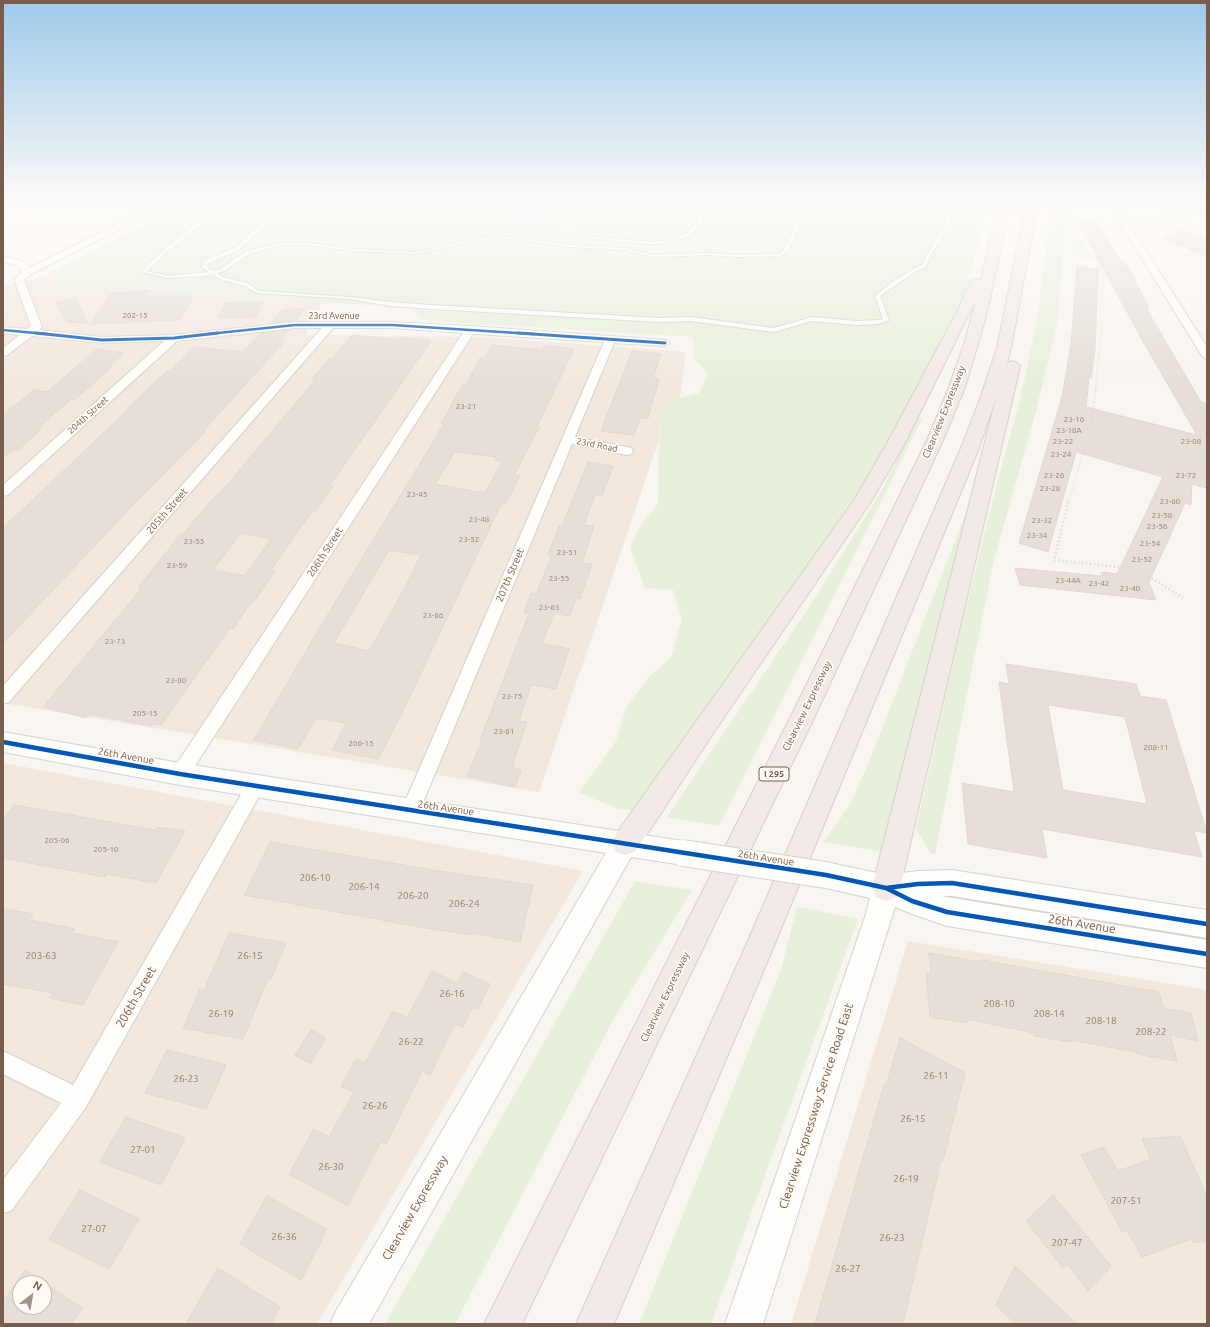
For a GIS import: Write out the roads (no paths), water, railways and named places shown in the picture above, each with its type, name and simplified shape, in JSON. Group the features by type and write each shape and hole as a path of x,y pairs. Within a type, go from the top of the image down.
{"highway":[{"path":"625,843 861,504 894,447 966,308 983,262"},
{"name":"Clearview Expressway","path":"503,1324 764,796 936,438 957,387 972,341 991,262"},
{"path":"595,1324 757,953 970,448 989,396 1004,348 1022,262"},
{"path":"886,888 1012,366 1022,312 1028,262"}],"street":[{"path":"15,262 23,264 27,273"},
{"path":"3,353 36,328 19,279 27,273 49,262"},
{"path":"1148,262 1207,356"},
{"name":"205th Street","path":"3,697 332,324"},
{"name":"23rd Avenue","path":"3,330 28,334 102,340 174,338 294,325 392,325 665,343"},
{"name":"206th Street","path":"180,774 471,330"},
{"name":"204th Street","path":"3,492 174,338"},
{"name":"207th Street","path":"410,811 610,340"},
{"name":"23rd Road","path":"568,439 626,451"},
{"name":"26th Avenue","path":"3,742 180,774 826,875 886,888 912,901 947,912 1207,954"},
{"name":"206th Street","path":"3,1201 78,1099 256,785"},
{"name":"Clearview Expressway","path":"349,1324 625,843"},
{"name":"26th Avenue","path":"886,888 918,884 952,883 1207,924"},
{"name":"Clearview Expressway Service Road East","path":"744,1324 879,917 886,888"},
{"path":"3,1062 78,1099"}],"lane":[{"path":"154,262 144,272 168,277 205,275 222,270 234,262"},
{"path":"206,262 204,267 213,273 228,280 247,285 257,292 351,298 390,304 660,320 690,319 774,330 812,319 856,323 886,320 877,296 892,284 924,266 926,262"}]}
